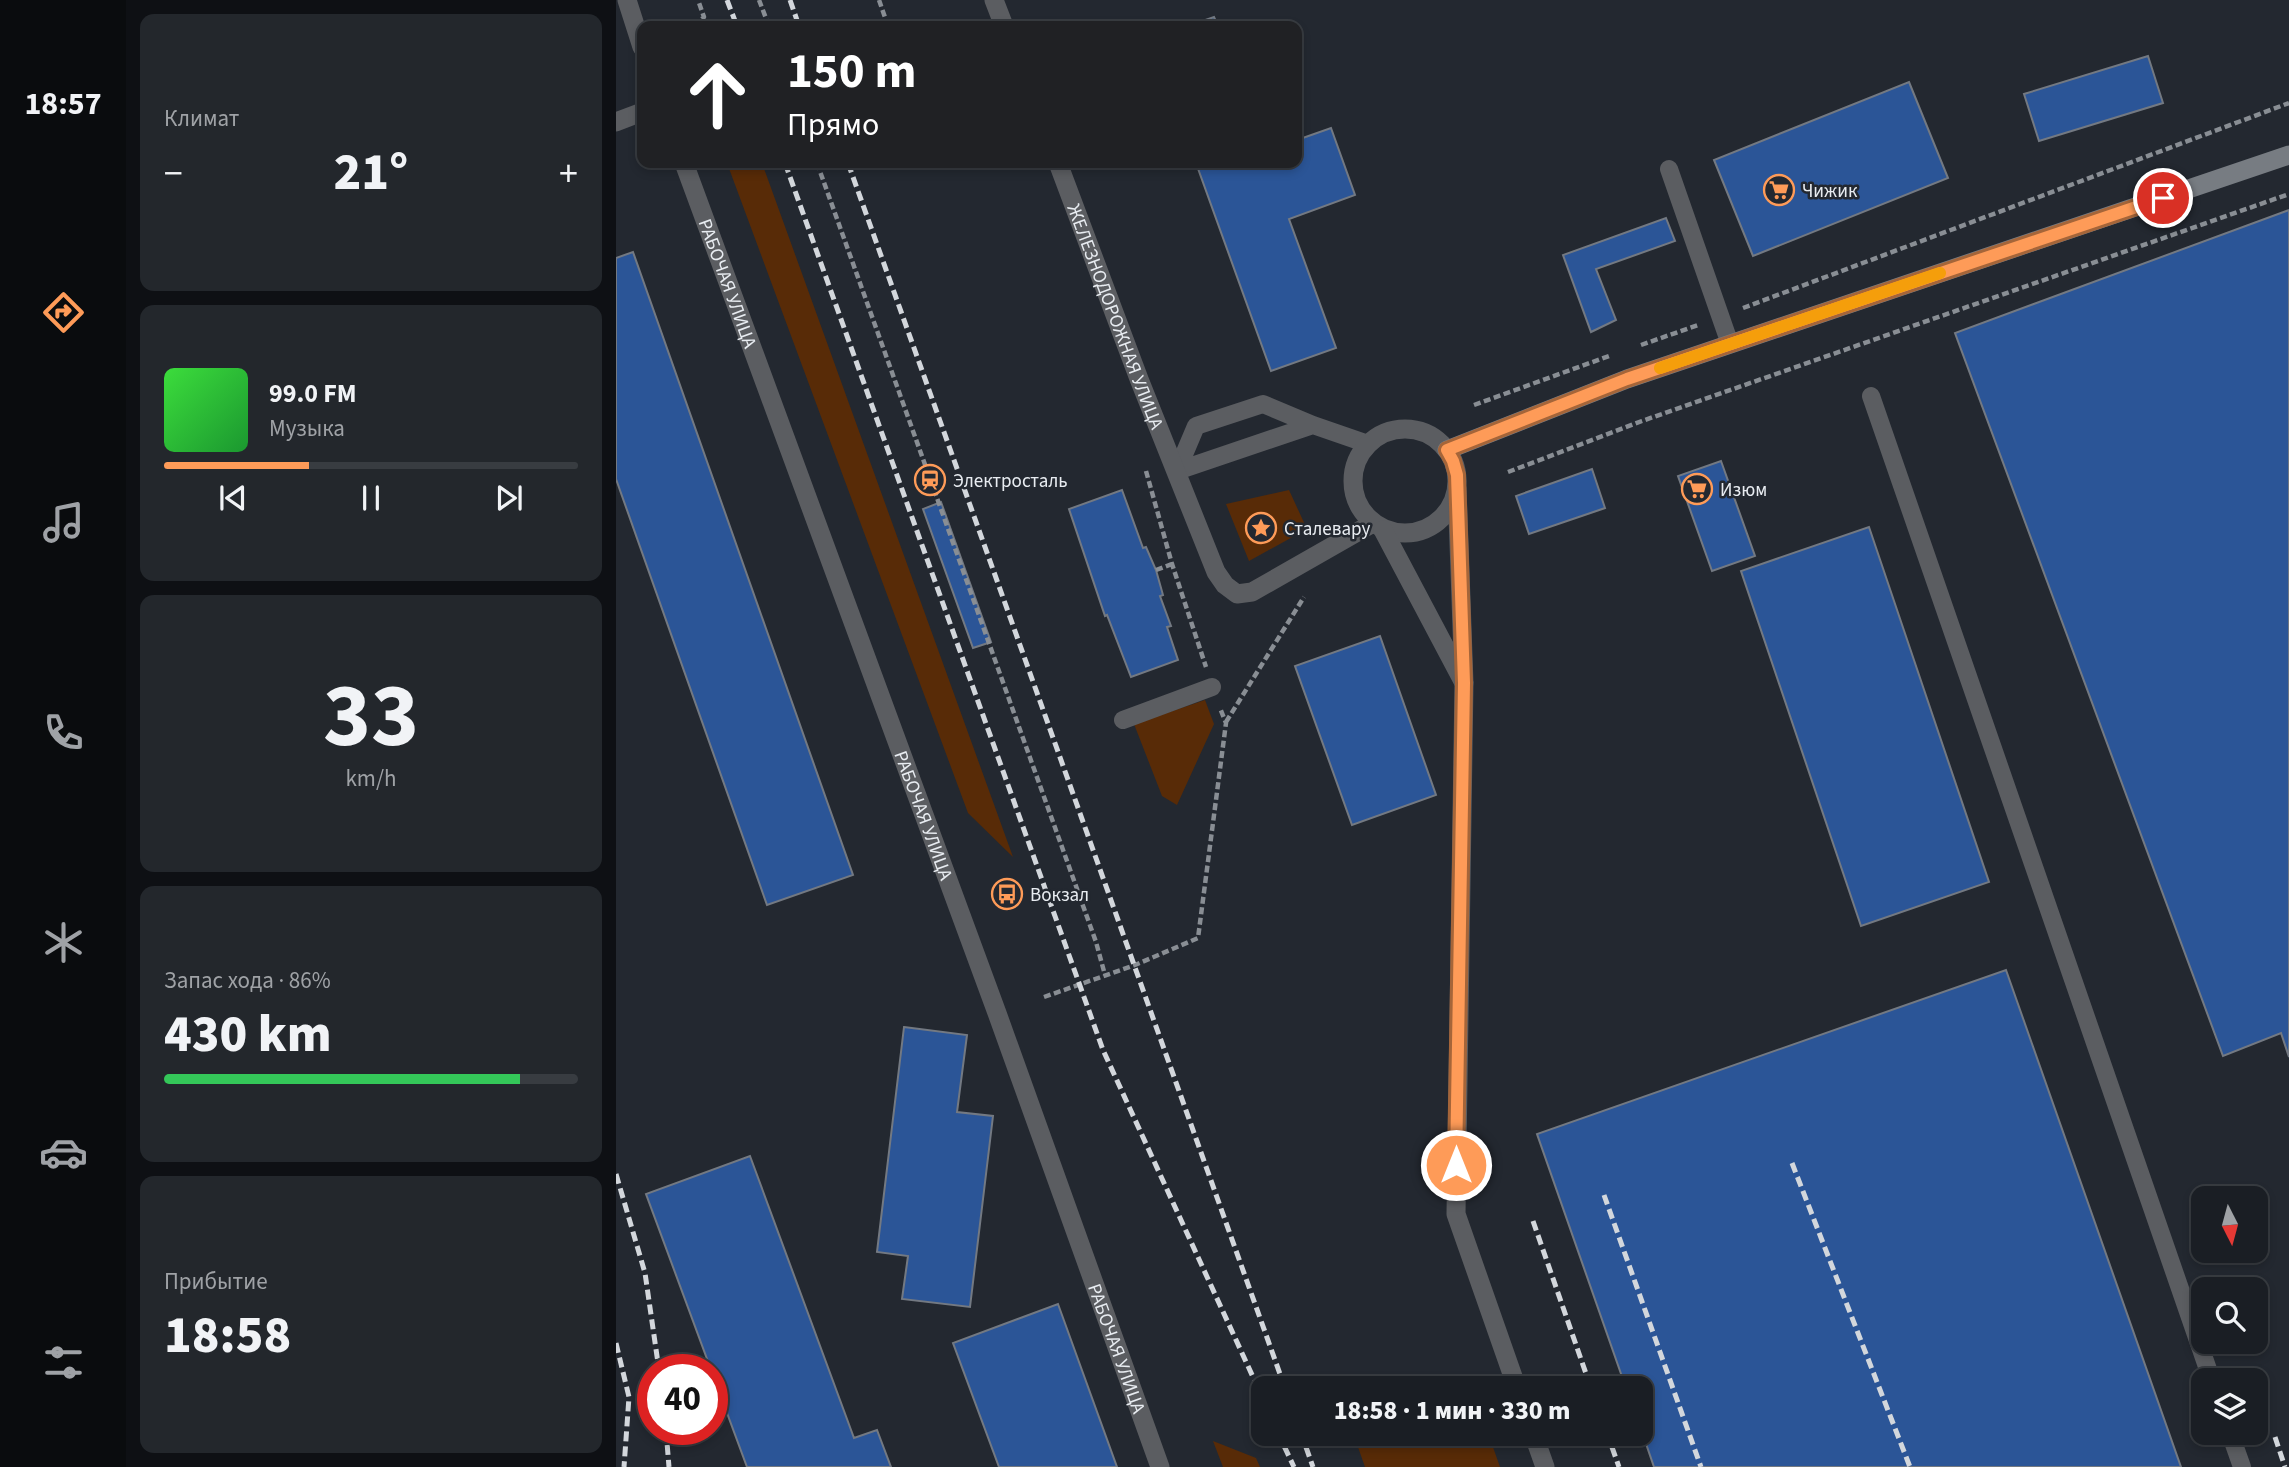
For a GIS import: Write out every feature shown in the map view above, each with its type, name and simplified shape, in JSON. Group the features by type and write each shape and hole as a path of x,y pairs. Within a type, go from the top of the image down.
{"main road":[{"path":"1447,450 1627,379 2289,155"}],"street":[{"path":"626,0 637,32"},
{"path":"993,0 1002,21"},
{"path":"616,122 637,114"},
{"name":"РАБОЧАЯ УЛИЦА","path":"686,168 1002,1026 1160,1467"},
{"name":"ЖЕЛЕЗНОДОРОЖНАЯ УЛИЦА","path":"1060,168 1139,379 1216,572 1225,585 1237,594 1252,592 1378,526"},
{"path":"1464,683 1378,526 1362,512 1355,499 1353,470 1359,456 1368,444 1380,435 1394,430 1409,429 1430,436 1447,450 1453,461 1457,488 1464,683 1456,1214 1513,1376"},
{"path":"1378,526 1412,534 1425,530 1447,513 1457,488"},
{"path":"1538,1446 1545,1467"}],"lane":[{"path":"1669,169 1730,344"},
{"path":"1871,396 2207,1368"},
{"path":"1177,471 1196,426 1264,404 1368,444"},
{"path":"1177,471 1313,425"},
{"path":"1123,720 1212,687"},
{"path":"2235,1445 2242,1467"}],"path":[{"path":"698,0 704,17 700,21"},
{"path":"759,0 767,21"},
{"path":"879,0 886,21"},
{"path":"1631,349 2289,103"},
{"path":"819,168 1091,929 1105,975"},
{"path":"1508,472 1655,417 2289,194"},
{"path":"1474,405 1618,353"},
{"path":"1143,460 1172,564 1226,723"},
{"path":"1156,570 1172,564"},
{"path":"1044,997 1135,965 1198,938 1226,723 1304,597"}],"shaded area":[{"path":"729,168 764,168 1013,857 968,813"},
{"path":"1289,490 1307,529 1249,561 1226,504"},
{"path":"1205,700 1214,724 1177,805 1162,796 1134,724"},
{"path":"1213,1441 1256,1458 1260,1467 1223,1467"},
{"path":"1358,1446 1493,1446 1500,1467 1365,1467"}],"building":[{"path":"2148,56 2163,103 2039,141 2024,94"},
{"path":"1909,82 1948,178 1753,256 1714,160"},
{"path":"1331,128 1355,195 1289,219 1336,348 1271,371 1198,168 1302,168 1302,138"},
{"path":"2289,210 2289,1057 2281,1033 2223,1056 1955,333"},
{"path":"1666,218 1675,241 1596,269 1616,320 1591,332 1563,255"},
{"path":"633,252 853,875 767,905 616,479 616,258"},
{"path":"1721,461 1755,556 1712,571 1678,476"},
{"path":"1592,469 1605,508 1529,534 1516,496"},
{"name":"Электросталь","path":"1122,490 1143,548 1146,547 1156,570 1163,595 1160,596 1171,626 1167,627 1178,660 1131,677 1107,615 1105,616 1069,509"},
{"path":"941,502 991,642 973,648 923,509"},
{"path":"1869,527 1989,882 1861,926 1741,571"},
{"path":"1380,636 1436,795 1352,825 1295,666"},
{"path":"2006,970 2181,1467 1654,1467 1647,1446 1653,1446 1653,1376 1622,1376 1537,1134"},
{"path":"904,1027 967,1035 957,1112 993,1116 970,1307 902,1299 908,1256 877,1252"},
{"path":"750,1156 854,1438 877,1430 891,1467 747,1467 728,1416 728,1354 705,1354 646,1194"},
{"path":"1058,1304 1117,1467 999,1467 953,1343"}],"railway":[{"path":"727,0 735,21"},
{"path":"790,0 797,21"},
{"path":"787,168 1103,1050 1253,1376"},
{"path":"850,168 1281,1376"},
{"path":"1792,1163 1910,1467"},
{"path":"616,1174 645,1273 657,1354"},
{"path":"1604,1195 1701,1467"},
{"path":"1533,1221 1587,1376"},
{"path":"616,1343 629,1397 624,1467"},
{"path":"2275,1437 2285,1467"},
{"path":"667,1445 669,1467"},
{"path":"1284,1446 1294,1467"},
{"path":"1306,1446 1313,1467"},
{"path":"1612,1446 1619,1467"}],"slow traffic":[{"path":"1660,368 1940,273"}],"place":[{"name":"Чижик","path":"1779,190"},
{"name":"Электросталь","path":"930,480"},
{"name":"Изюм","path":"1697,489"},
{"name":"Сталевару","path":"1261,528"},
{"name":"Вокзал","path":"1007,894"}],"route":[{"path":"1456,1165 1464,683 1457,475 1447,450 1627,379 2163,198"}]}
